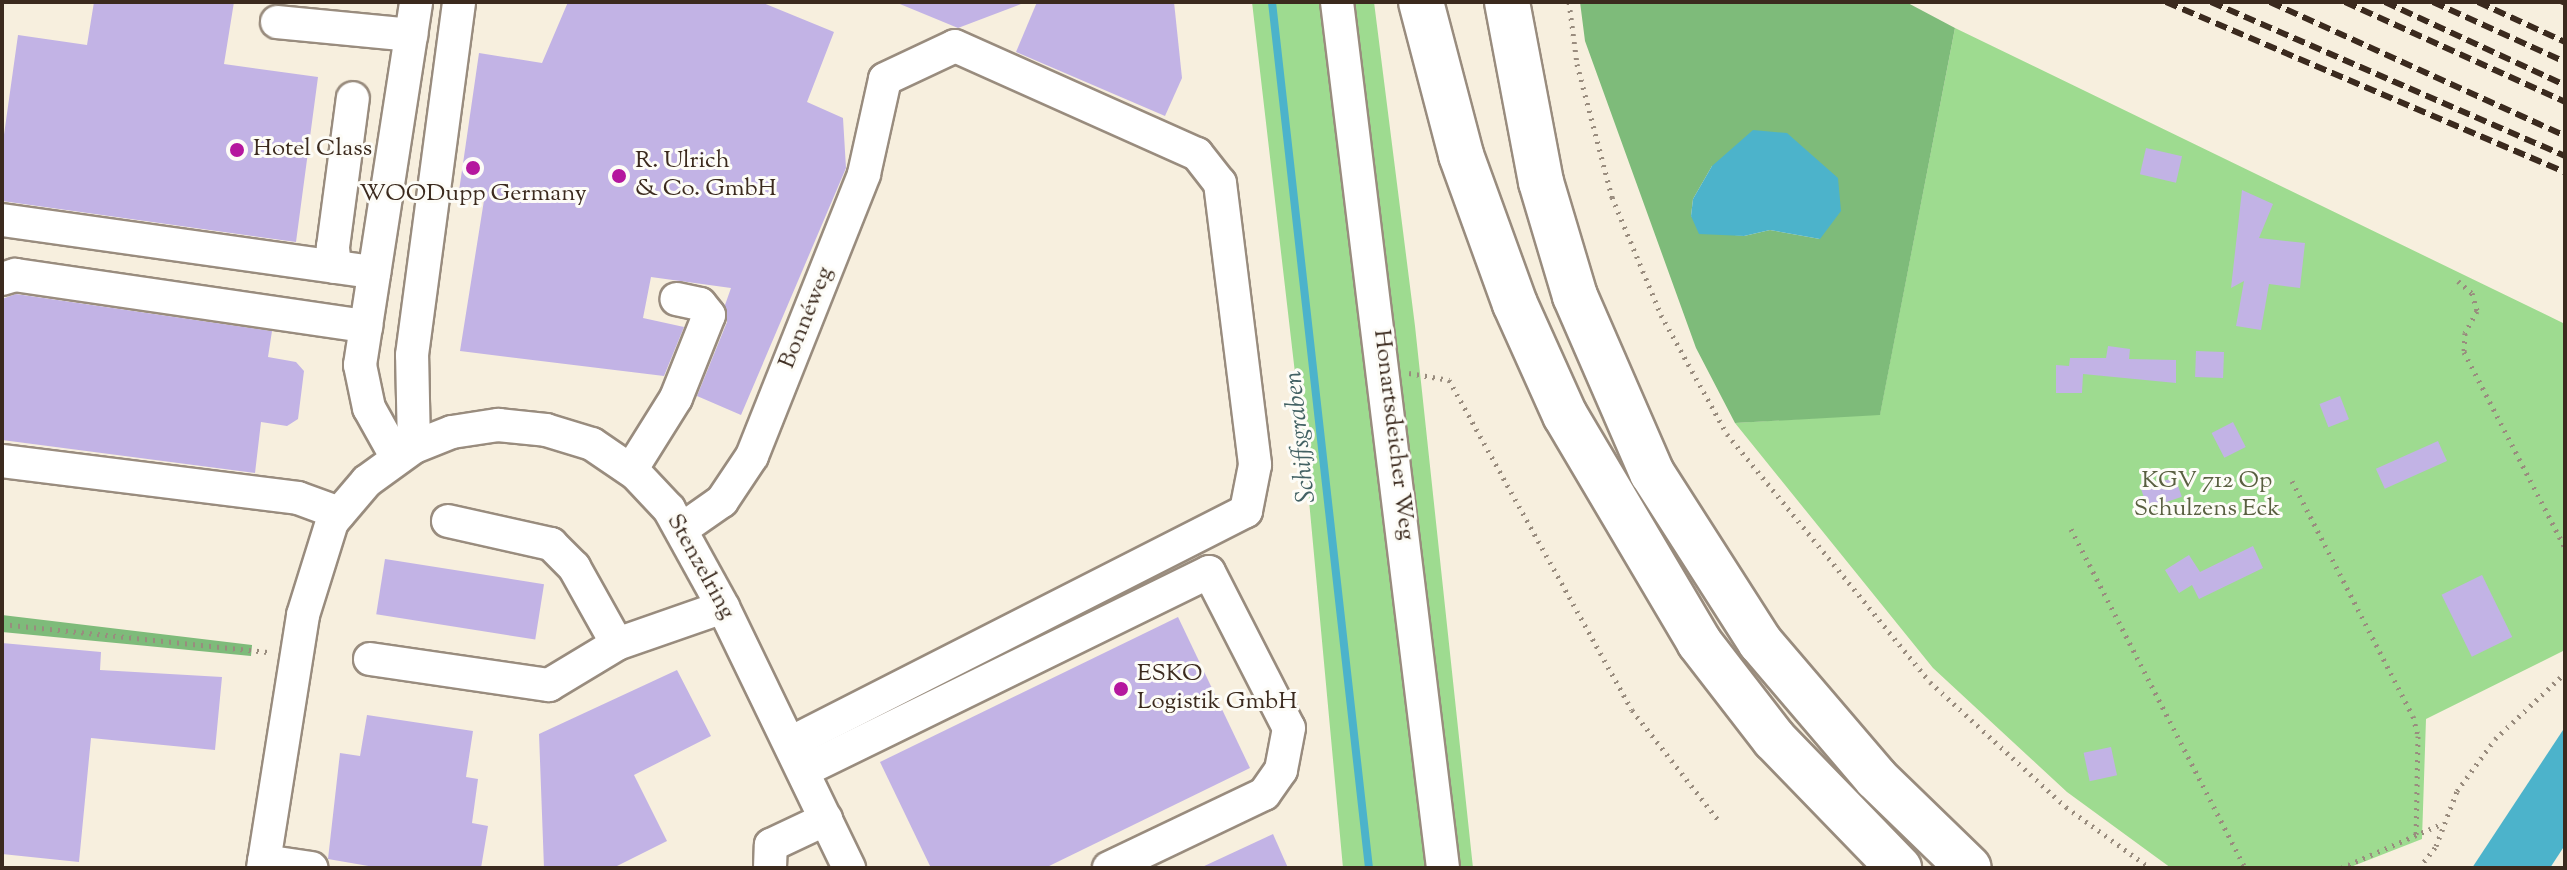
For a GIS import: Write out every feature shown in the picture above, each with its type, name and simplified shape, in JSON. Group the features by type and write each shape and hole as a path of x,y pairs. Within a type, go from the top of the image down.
{"highway":[{"path":"1421,2 1461,155 1515,304 1565,415 1699,642 1774,739 1899,868"},
{"path":"1507,2 1541,182 1575,296 1652,473 1760,642 1876,778 1969,868"}],"street":[{"path":"405,453 412,355 459,2"},
{"name":"Honartsdeicher Weg","path":"1337,2 1385,368 1443,868"},
{"path":"277,22 414,11 360,365 363,393 405,453"},
{"name":"Bonnéweg","path":"682,529 722,501 752,456 864,174 885,79 955,46 1197,154 1220,183 1255,465 1246,511 796,757"},
{"path":"335,267 333,247 353,98"},
{"path":"2,220 374,272"},
{"path":"2,279 15,275 366,326"},
{"path":"631,470 676,398 709,315 700,304 677,299"},
{"name":"Stenzelring","path":"264,864 312,572 339,513 405,453 478,427 524,426 592,444 631,470 682,529 849,868"},
{"path":"2,461 298,498 339,513"},
{"path":"448,521 551,544 574,567 617,644"},
{"path":"796,757 1209,572 1289,728 1281,770 1264,794 1109,868"},
{"path":"370,659 549,685 617,644 723,607"},
{"path":"770,868 771,845 826,819"},
{"path":"264,864 311,868"}],"path":[{"path":"1569,2 1577,64 1612,197 1661,315 1727,434 1828,564 1930,682 2066,807 2150,868"},
{"path":"2458,281 2472,293 2477,311 2465,333 2464,352 2565,548"},
{"path":"1385,368 1449,380 1632,710 1719,821"},
{"path":"2292,481 2413,716 2418,736 2416,836"},
{"path":"2071,529 2245,868"},
{"path":"2,624 296,655"},
{"path":"2419,868 2436,846 2457,791 2495,739 2565,673"},
{"path":"2341,868 2442,824"}],"green space":[{"path":"1252,2 1374,2 1415,326 1473,868 1343,868 1306,468"},
{"path":"1580,2 1906,2 1955,28 1880,415 1735,423 1696,348 1585,41","holes":["1712,166 1820,239 1770,230 1744,236 1715,233 1691,216 1693,199"]},
{"name":"KGV 712 Op Schulzens Eck","path":"1955,28 2565,324 2565,650 2426,719 2422,839 2348,868 2171,868 2067,792 1933,668 1735,423 1880,414"},
{"path":"2,615 252,645 251,656 2,632"}],"water":[{"path":"1753,130 1787,133 1838,178 1841,211 1820,239 1770,230 1744,236 1699,234 1691,216 1693,199 1712,166"},
{"path":"2565,727 2565,845 2550,868 2472,868"}],"building":[{"path":"94,2 234,2 224,64 318,77 296,242 2,201 2,149 18,35 87,45"},
{"path":"568,2 761,2 834,32 807,102 843,118 846,168 741,415 697,396 727,322 725,305 731,288 651,277 643,318 684,327 664,376 460,351 485,194 459,191 479,53 542,63"},
{"path":"895,2 1020,2 1021,4 958,28"},
{"path":"1037,2 1174,2 1182,78 1165,116 1016,52"},
{"path":"2146,148 2182,156 2176,183 2140,174"},
{"path":"2242,190 2273,204 2259,238 2305,243 2300,288 2269,284 2261,330 2236,326 2244,281 2231,288"},
{"path":"16,294 272,331 268,357 296,362 304,371 298,419 287,426 261,422 255,473 2,440 2,299"},
{"path":"2108,346 2130,349 2129,359 2176,360 2176,383 2083,374 2082,393 2056,393 2056,365 2069,366 2070,358 2106,358"},
{"path":"2196,351 2224,352 2223,378 2195,377"},
{"path":"2340,396 2349,419 2328,427 2319,404"},
{"path":"2233,422 2246,447 2224,458 2212,433"},
{"path":"2438,441 2447,461 2385,489 2376,469"},
{"path":"2175,477 2182,497 2148,509 2141,489"},
{"path":"2253,546 2263,568 2199,599 2192,585 2179,593 2165,570 2189,555 2200,572"},
{"path":"385,559 544,584 535,639 376,614"},
{"path":"2482,575 2512,637 2472,657 2442,595"},
{"name":"ESKO Logistik GmbH","path":"1178,617 1250,768 1045,868 931,868 880,762"},
{"path":"2,643 101,652 100,670 222,677 215,750 91,738 79,862 2,854"},
{"path":"677,670 711,736 634,775 667,841 613,868 544,868 539,734"},
{"path":"367,715 473,731 466,777 478,779 472,823 488,826 481,868 380,868 328,859 340,753 360,756"},
{"path":"2111,747 2117,775 2090,781 2084,753"},
{"path":"1273,834 1288,868 1200,868"}],"waterway":[{"name":"Schiffsgraben","path":"1272,2 1369,868"}],"tram line":[{"path":"2558,2 2565,5"}],"railway":[{"path":"2166,2 2565,172"},
{"path":"2211,2 2565,156"},
{"path":"2270,2 2565,136"},
{"path":"2345,2 2565,102"},
{"path":"2385,2 2565,85"},
{"path":"2433,2 2565,62"},
{"path":"2478,2 2565,42"}],"place":[{"name":"Hotel Class","path":"237,150"},
{"name":"WOODupp Germany","path":"473,168"},
{"name":"R. Ulrich & Co. GmbH","path":"619,176"},
{"name":"ESKO Logistik GmbH","path":"1121,689"}]}
